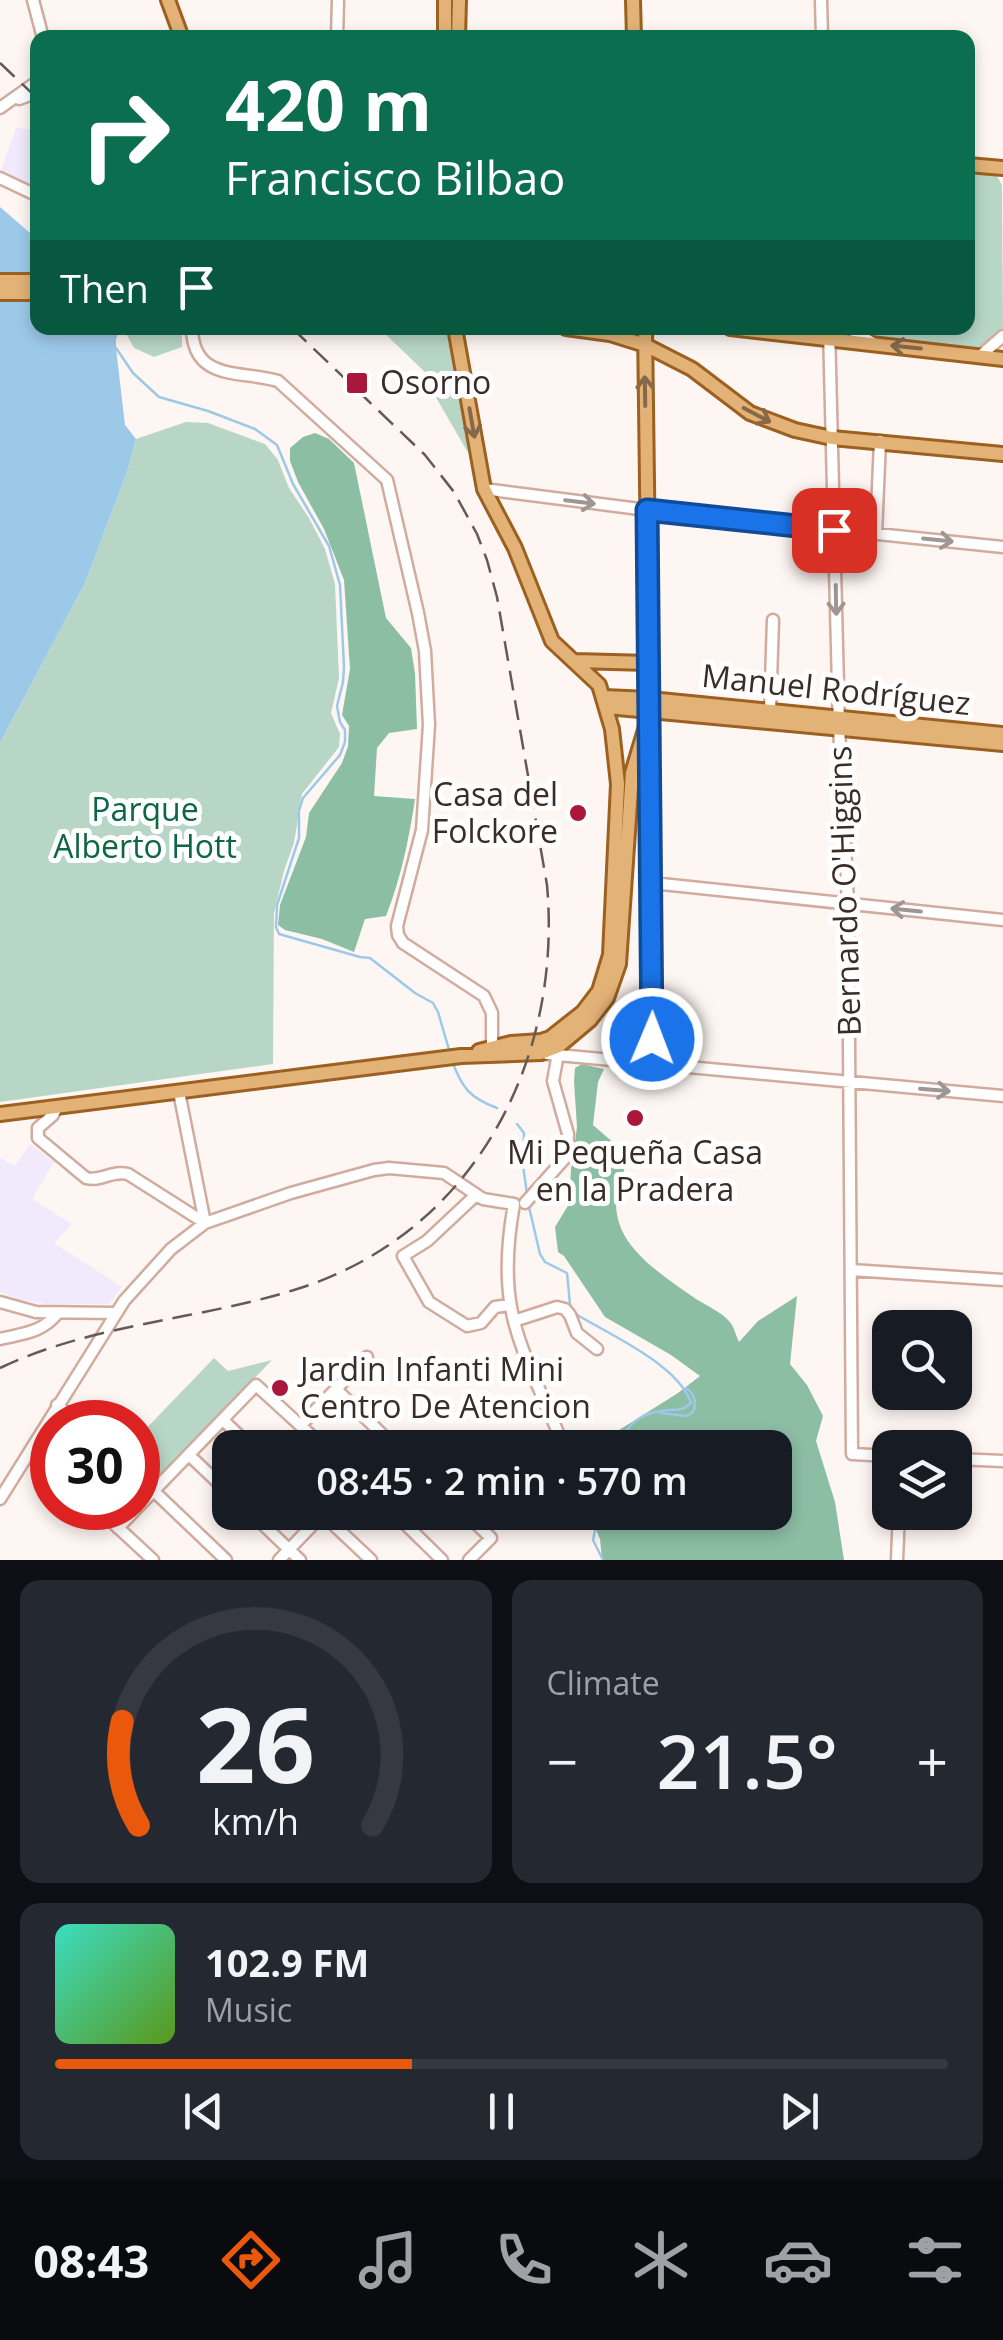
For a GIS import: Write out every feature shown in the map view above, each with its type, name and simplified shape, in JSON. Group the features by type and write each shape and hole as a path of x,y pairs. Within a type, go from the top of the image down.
{"main road":[{"path":"168,0 179,30"},
{"path":"444,30 445,0"},
{"path":"458,30 459,0"},
{"path":"633,0 634,30"},
{"path":"0,280 30,281"},
{"path":"0,293 30,293"},
{"path":"456,335 484,489 510,537 550,639 595,680"},
{"path":"613,335 692,368 750,413 795,430 832,438 1003,454"},
{"path":"0,1114 460,1056 511,1043 544,1041 583,1012 606,975 618,908 632,773 647,725 650,698 645,335"},
{"path":"837,335 874,344 1003,358"},
{"path":"573,661 649,663"},
{"path":"460,1056 541,1053 560,1046 607,998 619,964 619,798 612,729 594,672 598,667 618,666 636,673 650,698"},
{"name":"Manuel Rodríguez","path":"650,698 1003,744"},
{"name":"Manuel Rodríguez","path":"605,702 650,698 839,722 1003,734"}],"street":[{"path":"33,0 41,30"},
{"path":"338,0 338,30"},
{"path":"820,0 822,30"},
{"path":"4,105 30,86"},
{"path":"4,105 30,95"},
{"path":"996,168 1003,177"},
{"path":"0,178 30,192"},
{"path":"193,335 194,346 208,364 224,373 278,382 387,480 422,632 429,711 422,830 398,919 398,935 403,943 484,996 492,1013 492,1048"},
{"name":"Bernardo O'Higgins","path":"829,335 848,903 852,1454 872,1455"},
{"path":"858,335 874,344"},
{"path":"980,356 1003,336"},
{"path":"876,534 880,441"},
{"path":"484,489 1003,547"},
{"path":"770,711 773,620"},
{"path":"647,725 652,1044 657,1065"},
{"path":"652,883 1003,920"},
{"path":"541,1053 1003,1096"},
{"path":"557,1430 510,1305 510,1232 523,1202 566,1157 568,1134 553,1080 558,1054"},
{"path":"621,1070 644,1070 657,1065"},
{"path":"181,1094 205,1223"},
{"path":"57,1107 38,1128 38,1138 86,1178 95,1180 116,1172 128,1174 205,1223"},
{"path":"60,1400 115,1313 162,1258 205,1223 291,1193 382,1168 444,1172 483,1200 523,1202"},
{"path":"476,1195 428,1241 403,1256 428,1302 467,1326 481,1324 495,1307 510,1305"},
{"path":"852,1270 1003,1280"},
{"path":"0,1302 27,1311 115,1313"},
{"path":"514,1321 557,1307 565,1309 577,1333 596,1349"},
{"path":"0,1339 38,1330 58,1313"},
{"path":"302,1425 367,1357"},
{"path":"160,1484 256,1385 307,1430"},
{"path":"336,1389 376,1430"},
{"path":"222,1420 233,1430"},
{"path":"0,1499 30,1450"},
{"path":"189,1455 212,1477"},
{"path":"972,1460 1003,1461"},
{"path":"160,1496 226,1560"},
{"path":"120,1530 153,1560"},
{"path":"268,1530 300,1560"},
{"path":"279,1560 307,1530"},
{"path":"340,1530 371,1560"},
{"path":"411,1530 442,1560"},
{"path":"469,1560 491,1538 483,1530"},
{"path":"897,1560 898,1530"}],"shaded area":[{"path":"16,128 30,129 30,184 1,170"},
{"path":"30,1144 54,1162 32,1199 72,1224 54,1243 122,1287 109,1304 44,1304 0,1292 0,1158 15,1166"}],"green space":[{"path":"975,169 996,174 1002,185 1003,329 981,351 872,339 869,335 975,335"},
{"path":"127,335 182,335 182,347 154,357 134,348"},
{"path":"386,335 449,337 470,450 467,451 430,387 430,377"},
{"name":"Parque Alberto Hott","path":"186,422 208,423 265,444 278,460 289,488 325,549 335,584 339,678 331,713 340,734 339,747 302,794 294,843 274,913 273,1064 0,1102 0,743 85,583 136,439"},
{"path":"315,433 329,439 354,463 386,618 411,648 415,673 417,729 389,733 377,748 374,796 415,799 407,844 386,916 365,919 354,952 278,925 280,905 306,837 309,813 342,763 348,746 349,726 342,715 350,669 344,580 290,461 290,448"},
{"path":"582,1064 604,1069 598,1082 593,1125 615,1144 627,1144 632,1155 620,1180 616,1203 627,1240 640,1256 726,1318 739,1342 758,1321 797,1296 790,1364 807,1385 823,1416 816,1441 835,1502 844,1560 602,1560 596,1530 792,1530 792,1430 619,1430 700,1376 605,1317 558,1252 555,1227 569,1204 577,1127 575,1068"},
{"path":"214,1358 228,1371 272,1360 160,1477 160,1414"}],"water":[{"path":"0,207 30,233 30,335 118,335 125,425 136,439 85,583 0,743"}],"waterway":[{"path":"116,348 133,373 159,397 255,429 277,445 293,484 329,546 340,585 344,667 337,706 345,742 340,755 303,798 299,838 277,905 276,927 279,934 370,958 433,1003 450,1053"},
{"path":"452,1061 468,1091 497,1108"},
{"path":"517,1124 524,1133 527,1194"},
{"path":"529,1207 540,1254 545,1262 567,1273 574,1313 657,1363 684,1389 691,1403 681,1409 642,1416 628,1430"},
{"path":"660,1413 687,1416 693,1412 694,1398 686,1388"},
{"path":"595,1530 593,1540 603,1560"}],"railway":[{"path":"0,63 30,91"},
{"path":"0,1368 71,1341 294,1290 356,1264 410,1229 456,1185 493,1134 521,1078 539,1016 548,952 547,885 497,597 487,560 454,492 425,455 299,335"}],"place":[{"name":"Osorno","path":"357,383"},
{"name":"Casa del Folckore","path":"578,813"},
{"name":"Mi Pequeña Casa en la Pradera","path":"635,1118"},
{"name":"Jardin Infanti Mini Centro De Atencion","path":"280,1388"}],"route":[{"path":"652,1039 647,510 834,530"}]}
